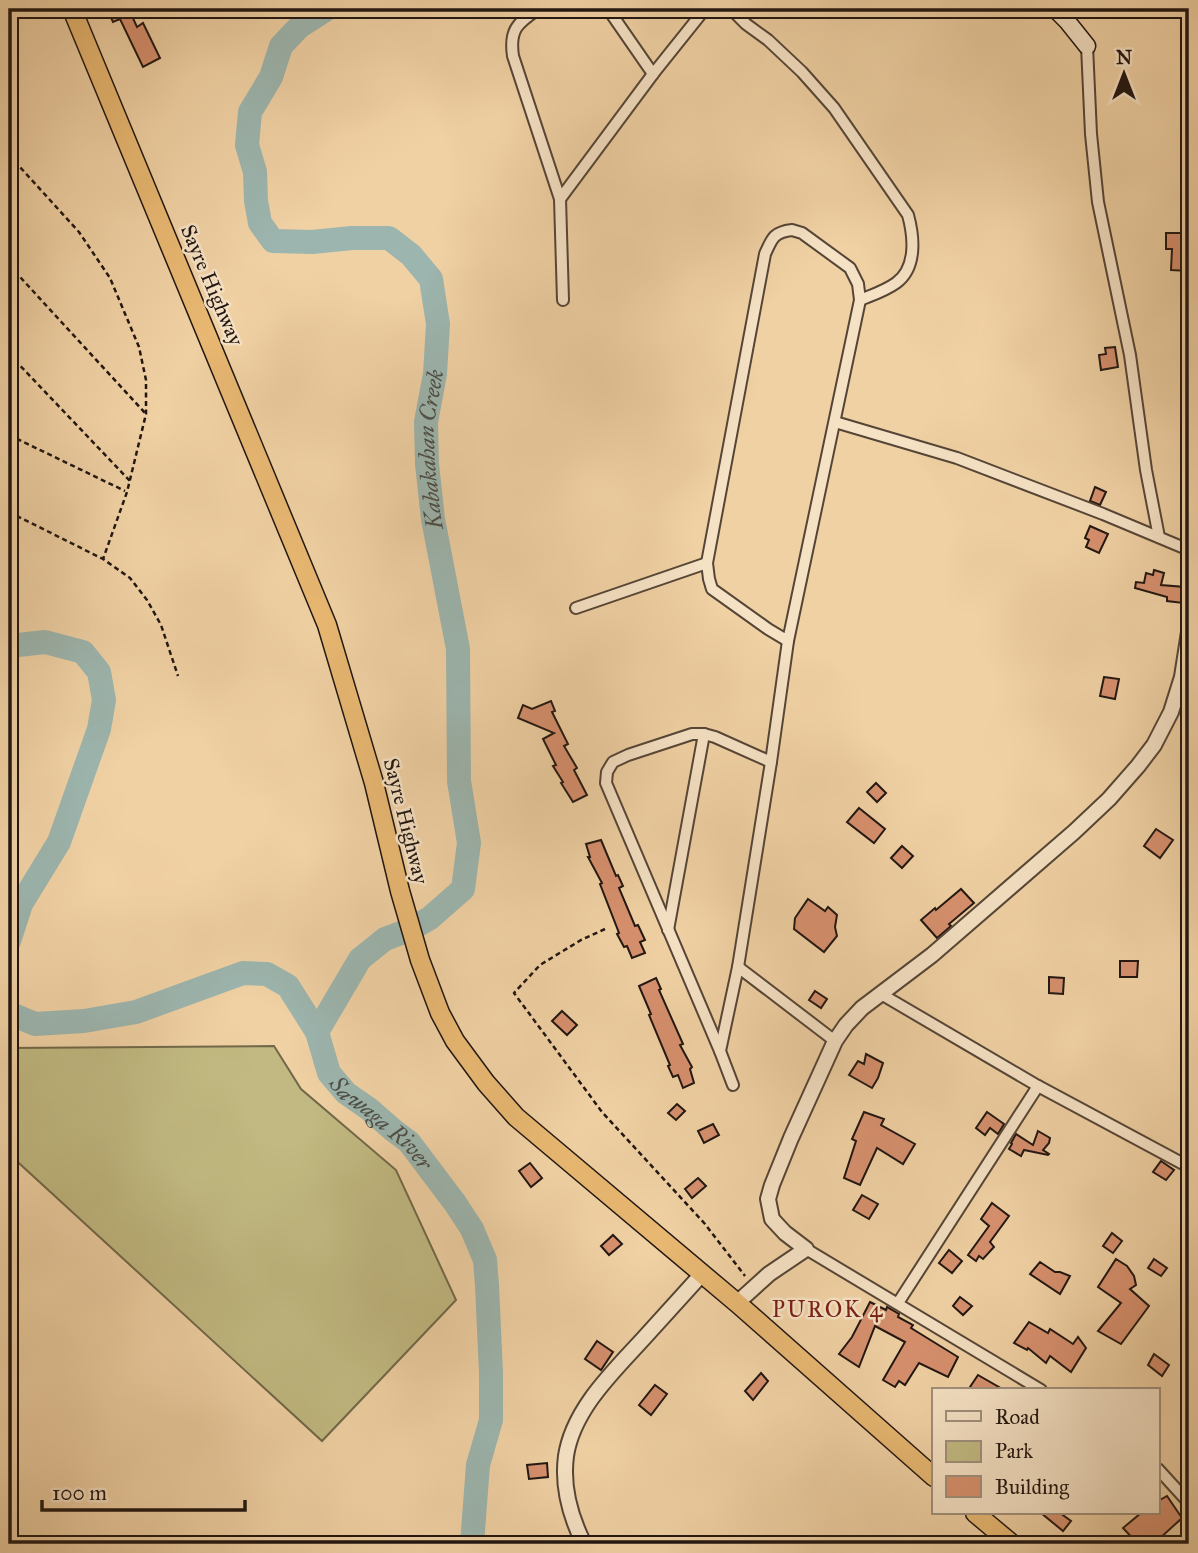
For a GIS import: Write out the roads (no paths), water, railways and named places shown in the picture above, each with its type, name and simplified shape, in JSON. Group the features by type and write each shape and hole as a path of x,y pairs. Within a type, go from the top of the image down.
{"highway":[{"name":"Sayre Highway","path":"72,9 327,625 374,783 420,960 440,1013 455,1041 486,1083 516,1117 737,1303 932,1476"},
{"path":"976,1514 1012,1544"}],"main road":[{"path":"1055,9 1087,46"}],"street":[{"path":"538,9 517,24 511,44 560,199 563,300"},
{"path":"608,9 653,74"},
{"path":"560,199 705,9"},
{"path":"731,9 802,72 834,108 908,215 914,243 909,266 899,281 860,300"},
{"path":"1087,46 1091,134 1098,202 1130,355 1146,470 1159,537"},
{"path":"720,1051 737,967 771,762 788,641 860,300 858,284 850,268 802,233 792,229 780,232 771,240 765,254 706,563 712,589 788,641"},
{"path":"835,422 957,458 1189,550"},
{"path":"576,608 706,563"},
{"path":"1038,1388 806,1249 772,1219 768,1199 791,1138 835,1041 846,1025 862,1009 932,955 1074,832 1138,766 1154,745 1171,712 1182,677 1189,632"},
{"path":"733,1086 606,783 607,772 612,762 692,734 715,737 771,762"},
{"path":"668,930 704,734"},
{"path":"737,967 835,1041"},
{"path":"881,994 1038,1086 1189,1167"},
{"path":"898,1303 1038,1086"},
{"path":"737,1303 754,1287 806,1249"},
{"path":"584,1544 576,1528 566,1490 566,1456 576,1424 595,1393 702,1274"},
{"path":"1160,1471 1189,1503"}],"waterway":[{"name":"Kabakahan Creek","path":"317,1032 360,959 385,939 430,918 463,889 469,843 459,781 458,649 433,519 427,464 426,422 435,374 438,324 431,279 411,255 389,238 273,241 260,223 256,201 255,172 247,145 250,112 271,77 281,46 299,27 327,9"},
{"name":"Sawaga River","path":"9,646 45,642 83,652 99,672 104,700 99,729 59,842 21,904 9,941"},
{"name":"Sawaga River","path":"9,1013 35,1024 84,1021 136,1012 243,973 267,974 288,986 317,1032 329,1073 346,1093 409,1142 472,1229 485,1260 491,1420 478,1465 472,1544"}],"district":[{"name":"PUROK 4","path":"828,1309"}]}
